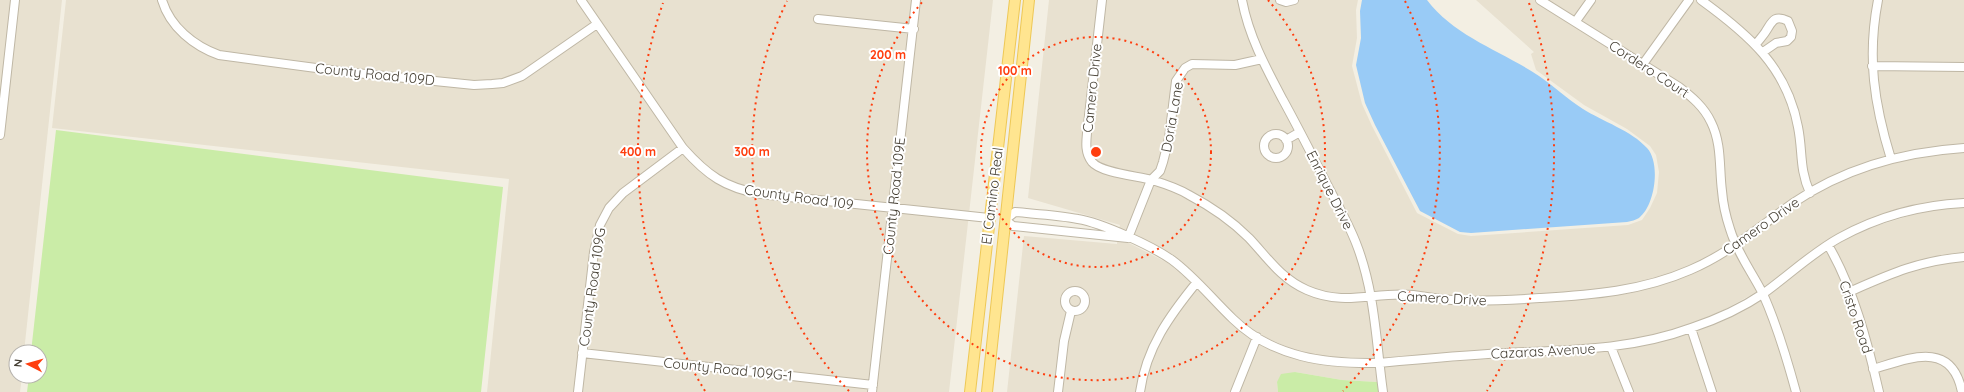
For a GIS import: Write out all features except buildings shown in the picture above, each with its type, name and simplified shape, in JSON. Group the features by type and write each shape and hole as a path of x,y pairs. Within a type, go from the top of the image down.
{"main road":[{"name":"El Camino Real","path":"970,392 1015,0"},
{"name":"El Camino Real","path":"987,392 1029,0"},
{"path":"989,218 1005,220"}],"street":[{"path":"0,135 15,0"},
{"name":"County Road 109D","path":"162,0 167,13 181,31 196,43 219,55 346,72 474,85 503,83 522,76 597,24"},
{"name":"County Road 109","path":"581,0 683,148 710,175 726,184 742,190 893,209 989,218"},
{"name":"County Road 109E","path":"873,389 916,0"},
{"name":"Camero Drive","path":"1102,0 1087,133 1088,154 1091,160 1100,168 1152,180 1184,192 1217,211 1247,236 1274,267 1304,289 1322,295 1339,298 1372,298 1403,294 1450,300 1489,301 1627,290 1691,270 1735,245 1810,192 1841,177 1891,159 1929,152 1964,148"},
{"name":"Enrique Drive","path":"1242,0 1248,29 1262,59 1352,232 1363,263 1372,298 1383,392"},
{"path":"1280,0 1286,2 1294,0"},
{"name":"Cordero Court","path":"1540,0 1643,64 1690,95 1700,104 1712,123 1719,148 1725,212 1735,245 1762,294 1780,340 1796,392"},
{"path":"1576,21 1591,0"},
{"path":"1643,64 1689,0"},
{"path":"1701,0 1728,19 1756,44 1780,78 1792,106 1798,127 1803,177 1810,192"},
{"path":"1878,0 1873,29 1872,66 1877,109 1891,159"},
{"path":"818,18 914,29"},
{"path":"1756,44 1772,21 1777,18 1788,21 1792,31 1791,37 1787,41 1776,43 1763,52"},
{"path":"0,45 10,45"},
{"name":"Doria Lane","path":"1128,238 1152,180 1160,171 1167,151 1174,89 1176,81 1185,68 1198,63 1235,65 1262,59"},
{"path":"1872,66 1964,67"},
{"path":"1286,140 1300,132"},
{"name":"County Road 109G","path":"578,392 596,240 604,216 623,193 683,148"},
{"name":"Cazaras Avenue","path":"1128,238 1013,226 1005,220 1015,212 1078,219 1109,229 1154,250 1171,260 1197,282 1234,320 1257,337 1284,351 1302,357 1343,364 1379,363 1612,347 1657,338 1691,328 1722,315 1762,294 1828,245 1864,226 1890,216 1924,207 1964,203"},
{"name":"Cristo Road","path":"1828,245 1836,258 1849,292 1879,392"},
{"path":"1849,292 1905,268 1942,259 1964,257"},
{"path":"1140,392 1144,369 1156,340 1172,314 1197,282"},
{"path":"1058,392 1064,341 1071,311"},
{"path":"1691,328 1712,392"},
{"path":"1235,392 1257,337"},
{"path":"1612,347 1628,392"},
{"name":"County Road 109G-1","path":"582,353 873,389"},
{"path":"1873,369 1918,357 1934,357 1951,365 1956,372 1962,392"}],"shaded area":[{"path":"0,0 62,0 25,344 8,344 8,384 21,384 20,392 0,392"},
{"path":"66,0 993,0 949,392 487,392 509,179 52,128"},
{"path":"1049,0 1358,0 1356,10 1357,38 1352,66 1362,104 1372,126 1417,213 1458,234 1471,236 1628,225 1642,220 1650,208 1657,193 1659,172 1656,155 1650,146 1627,129 1584,105 1536,70 1531,54 1534,52 1476,0 1964,0 1964,199 1923,203 1862,222 1816,248 1760,290 1720,312 1689,325 1656,335 1609,343 1379,359 1343,360 1303,354 1267,338 1250,328 1237,317 1201,280 1177,259 1119,229 1120,225 1028,198"},
{"path":"1964,207 1964,392 1388,392 1384,366 1610,351 1658,342 1693,332 1765,297 1821,254 1866,229 1925,211"},
{"path":"1024,236 1117,244 1117,241 1127,242 1168,263 1194,285 1231,323 1245,334 1282,354 1301,361 1342,367 1375,367 1377,382 1342,380 1295,372 1277,382 1278,392 1007,392"}],"green space":[{"path":"56,130 503,187 481,392 27,392 28,384 48,384 48,344 32,344"},
{"path":"1295,372 1342,380 1377,382 1379,392 1278,392 1277,382 1281,374"}],"water":[{"path":"1362,0 1427,0 1438,13 1465,34 1525,67 1545,80 1583,109 1633,136 1647,148 1654,164 1655,174 1652,195 1645,212 1638,219 1627,222 1471,233 1460,232 1420,211 1365,103 1356,65 1361,38 1360,11"}]}
